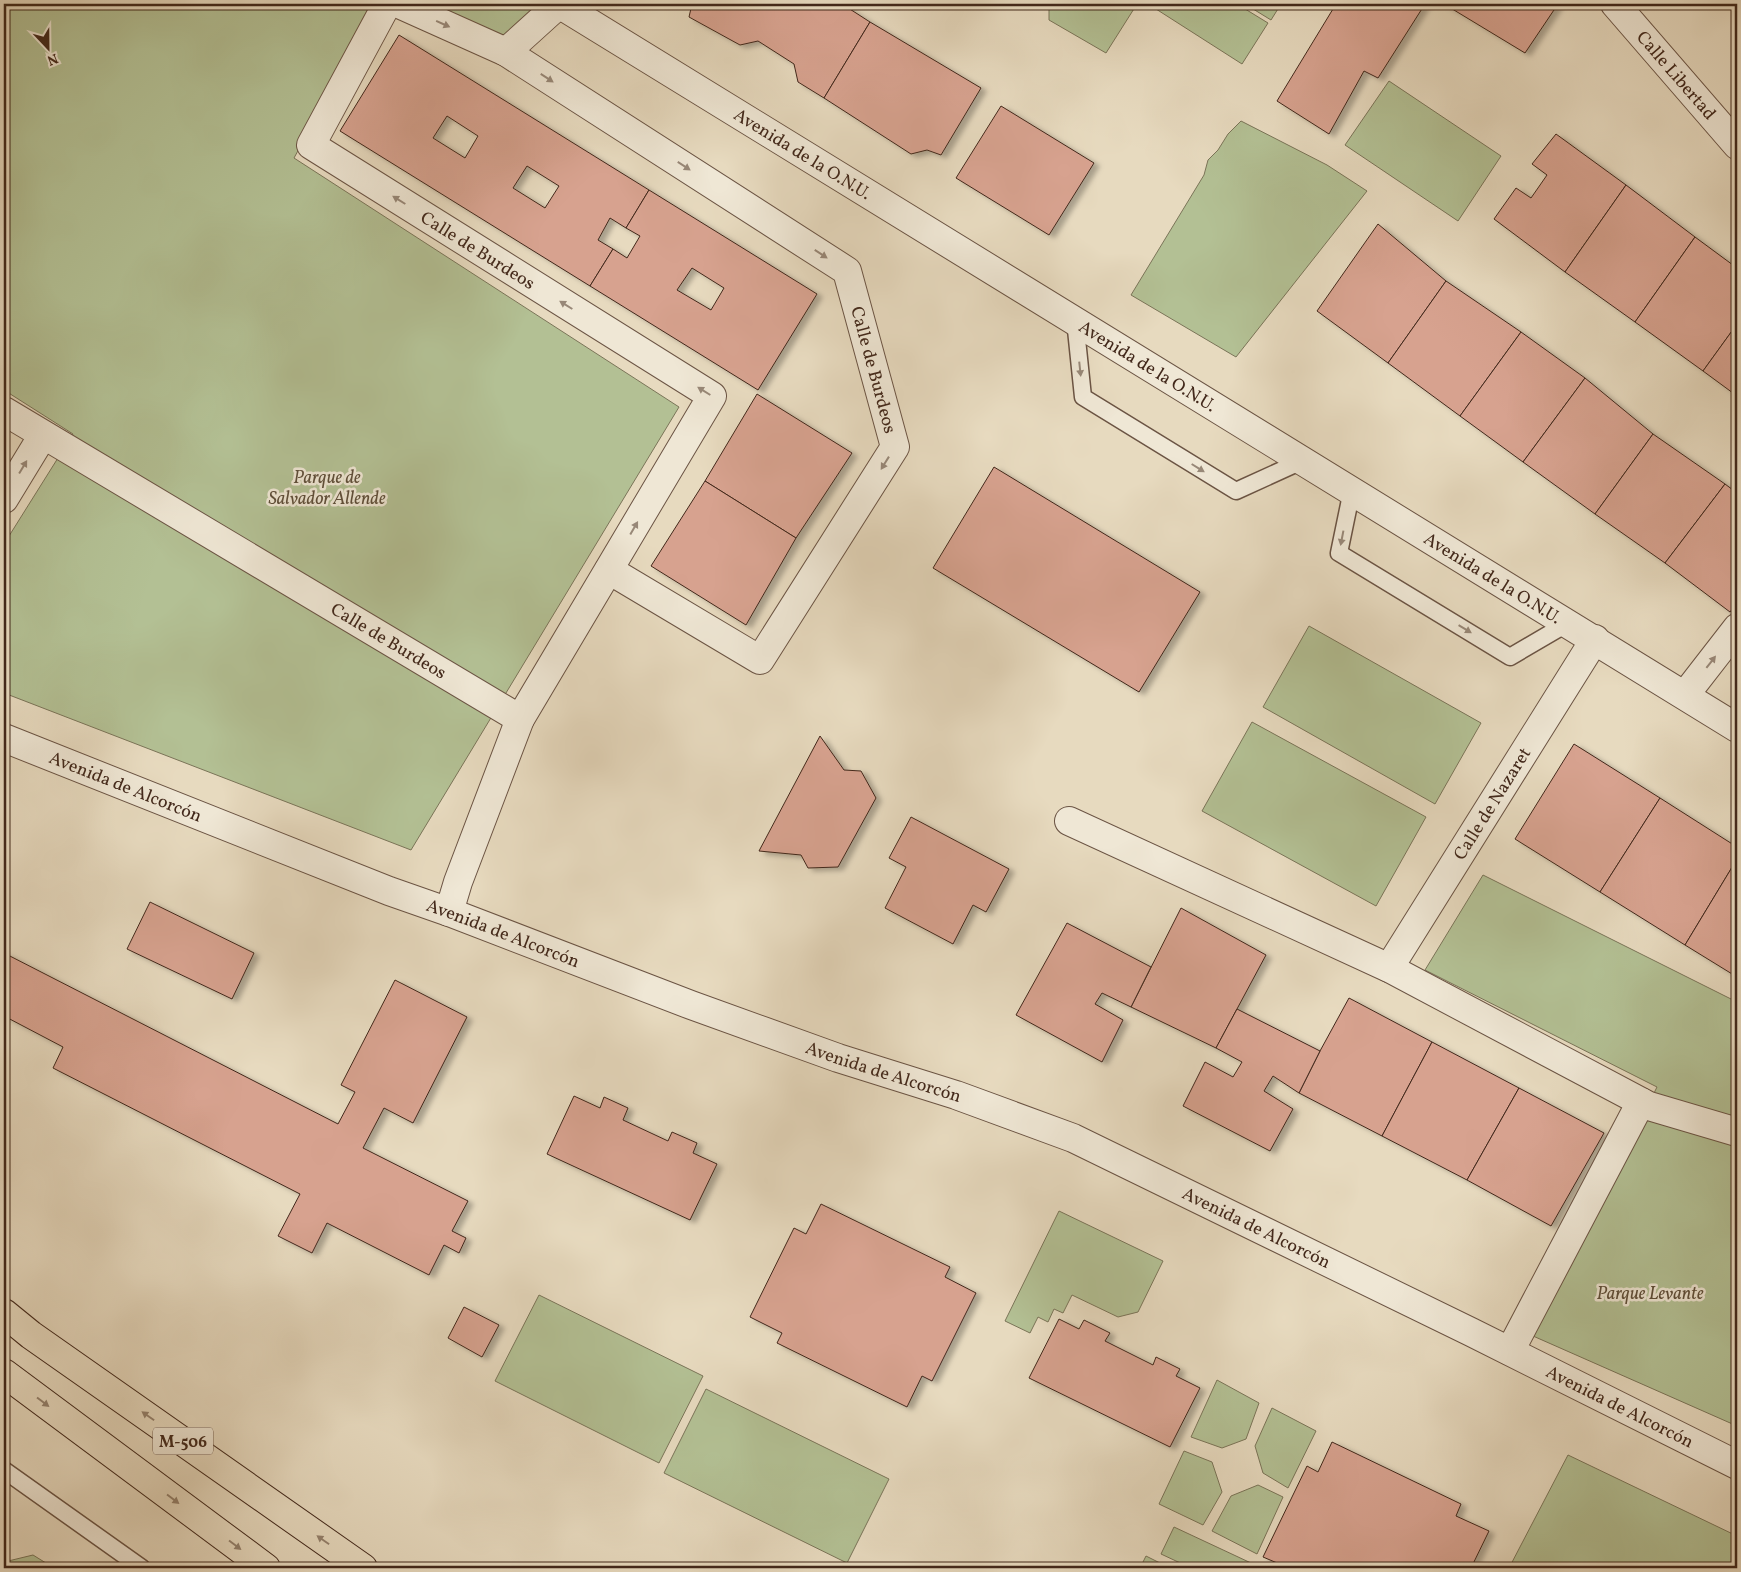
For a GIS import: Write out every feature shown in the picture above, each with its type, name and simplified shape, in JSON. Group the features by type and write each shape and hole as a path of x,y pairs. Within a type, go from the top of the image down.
{"highway":[{"name":"M-506","path":"4,1313 31,1335 363,1568"},
{"name":"M-506","path":"4,1373 266,1568"}],"street":[{"name":"Calle de Burdeos","path":"4,412 520,720 712,396 311,145 387,4"},
{"name":"Calle de Burdeos","path":"399,4 506,52 848,271 895,447 760,660 609,570"},
{"path":"506,52 559,4"},
{"name":"Avenida de la O.N.U.","path":"559,4 1304,460 1737,728"},
{"name":"Calle Libertad","path":"1615,4 1737,146"},
{"path":"4,500 43,435"},
{"path":"1685,695 1737,628"},
{"name":"Calle de Nazaret","path":"1389,968 1595,639"},
{"path":"449,912 458,882 520,720"},
{"name":"Avenida de Alcorcón","path":"4,738 389,891 449,912 691,1005 829,1055 956,1095 1072,1138 1737,1465"},
{"path":"1069,821 1389,968 1649,1106 1737,1132"},
{"path":"1510,1352 1641,1102"}],"lane":[{"path":"1075,320 1084,397 1236,491 1304,460"},
{"path":"1352,490 1339,553 1510,657 1568,623"},
{"path":"4,1470 142,1568"}],"green space":[{"name":"Parque de Salvador Allende","path":"4,4 378,4 294,158 679,407 411,850 4,693 4,544 73,434 4,390"},
{"path":"418,4 559,4 503,41"},
{"path":"1049,4 1137,4 1106,53 1049,20"},
{"path":"1159,4 1237,4 1268,23 1242,64 1156,9"},
{"path":"1245,4 1281,4 1271,20"},
{"path":"1389,81 1501,156 1458,221 1345,145"},
{"path":"1241,121 1327,165 1367,191 1236,357 1131,295 1204,175 1208,160 1218,150 1228,134"},
{"path":"1309,626 1481,723 1435,804 1263,707"},
{"path":"1252,722 1426,817 1376,906 1202,811"},
{"name":"Parque Levante","path":"1483,875 1737,1002 1737,1426 1533,1336 1657,1087 1425,970"},
{"path":"1059,1211 1163,1261 1138,1312 1118,1317 1072,1295 1063,1313 1054,1309 1048,1322 1038,1317 1030,1333 1005,1321"},
{"path":"539,1295 703,1376 659,1463 495,1381"},
{"path":"1217,1380 1259,1403 1246,1439 1222,1448 1191,1437"},
{"path":"706,1389 889,1479 847,1563 664,1473"},
{"path":"1272,1408 1316,1431 1288,1488 1263,1473 1255,1446"},
{"path":"1184,1451 1212,1462 1222,1492 1203,1525 1159,1504"},
{"path":"1568,1455 1737,1536 1737,1568 1509,1568"},
{"path":"1258,1485 1283,1497 1257,1554 1212,1531 1231,1496"},
{"path":"1174,1527 1251,1563 1249,1568 1191,1568 1161,1554"},
{"path":"33,1555 54,1568 4,1568 4,1562"},
{"path":"1146,1556 1170,1568 1140,1568"}],"building":[{"path":"692,4 842,4 870,22 824,98 798,82 794,64 758,41 740,45 689,17"},
{"path":"1336,4 1425,4 1378,78 1364,71 1329,134 1277,101"},
{"path":"1444,4 1558,4 1525,53"},
{"path":"870,22 981,88 941,155 927,150 911,154 824,98"},
{"path":"399,35 649,190 626,228 610,218 598,240 613,249 590,286 340,131","holes":["447,116 478,136 465,158 433,138","527,166 559,186 545,208 513,188"]},
{"path":"1001,106 1094,163 1049,235 956,178"},
{"path":"1556,134 1626,185 1565,272 1494,219 1516,188 1531,198 1547,175 1532,164"},
{"path":"1626,185 1695,237 1635,322 1565,272"},
{"path":"649,190 817,294 758,390 590,286 613,249 627,258 640,236 626,228","holes":["692,268 724,288 711,310 677,290"]},
{"path":"1378,224 1446,281 1388,363 1317,311"},
{"path":"1695,237 1737,268 1737,324 1703,371 1635,322"},
{"path":"1446,281 1521,332 1460,416 1388,363"},
{"path":"1737,324 1737,396 1703,371"},
{"path":"1521,332 1585,378 1523,462 1460,416"},
{"path":"1585,378 1653,434 1595,514 1523,462"},
{"path":"757,394 852,453 796,538 705,481"},
{"path":"1653,434 1725,484 1665,563 1595,514"},
{"path":"994,467 1200,592 1139,692 933,568"},
{"path":"705,481 796,538 746,625 651,566"},
{"path":"1725,484 1737,493 1737,603 1730,612 1665,563"},
{"path":"820,736 844,770 861,771 876,798 838,867 808,868 801,855 759,851"},
{"path":"1574,744 1660,798 1600,892 1515,839"},
{"path":"1660,798 1737,847 1737,859 1685,945 1600,892"},
{"path":"911,817 1009,869 986,912 973,905 953,944 885,908 906,867 889,858"},
{"path":"1737,859 1737,977 1685,945"},
{"path":"150,902 254,953 232,999 127,949"},
{"path":"1181,908 1266,955 1216,1048 1131,1007"},
{"path":"1067,923 1151,967 1131,1007 1102,993 1095,1004 1123,1020 1102,1062 1016,1015"},
{"path":"4,953 338,1124 355,1092 341,1085 395,980 467,1017 413,1123 384,1108 363,1148 468,1201 452,1231 466,1238 459,1253 444,1245 429,1275 327,1223 312,1253 278,1236 300,1194 53,1068 63,1047 4,1016"},
{"path":"1349,998 1432,1042 1382,1136 1299,1093"},
{"path":"1237,1009 1320,1051 1299,1093 1273,1076 1264,1091 1293,1109 1270,1151 1183,1106 1205,1062 1233,1077 1242,1062 1216,1048"},
{"path":"1432,1042 1519,1088 1467,1180 1382,1136"},
{"path":"1519,1088 1604,1133 1551,1226 1467,1180"},
{"path":"574,1096 600,1108 604,1097 628,1108 623,1120 668,1141 672,1132 697,1143 693,1153 717,1164 690,1220 547,1154"},
{"path":"821,1204 950,1267 945,1277 976,1293 932,1381 922,1376 907,1407 777,1343 782,1333 750,1317 794,1228 806,1234"},
{"path":"464,1307 499,1325 482,1357 448,1338"},
{"path":"1059,1319 1079,1329 1084,1320 1110,1333 1105,1341 1153,1365 1156,1357 1180,1369 1176,1376 1200,1388 1170,1447 1029,1378"},
{"path":"1332,1442 1461,1504 1456,1516 1489,1531 1471,1568 1289,1568 1263,1557 1307,1466 1318,1472"}]}
